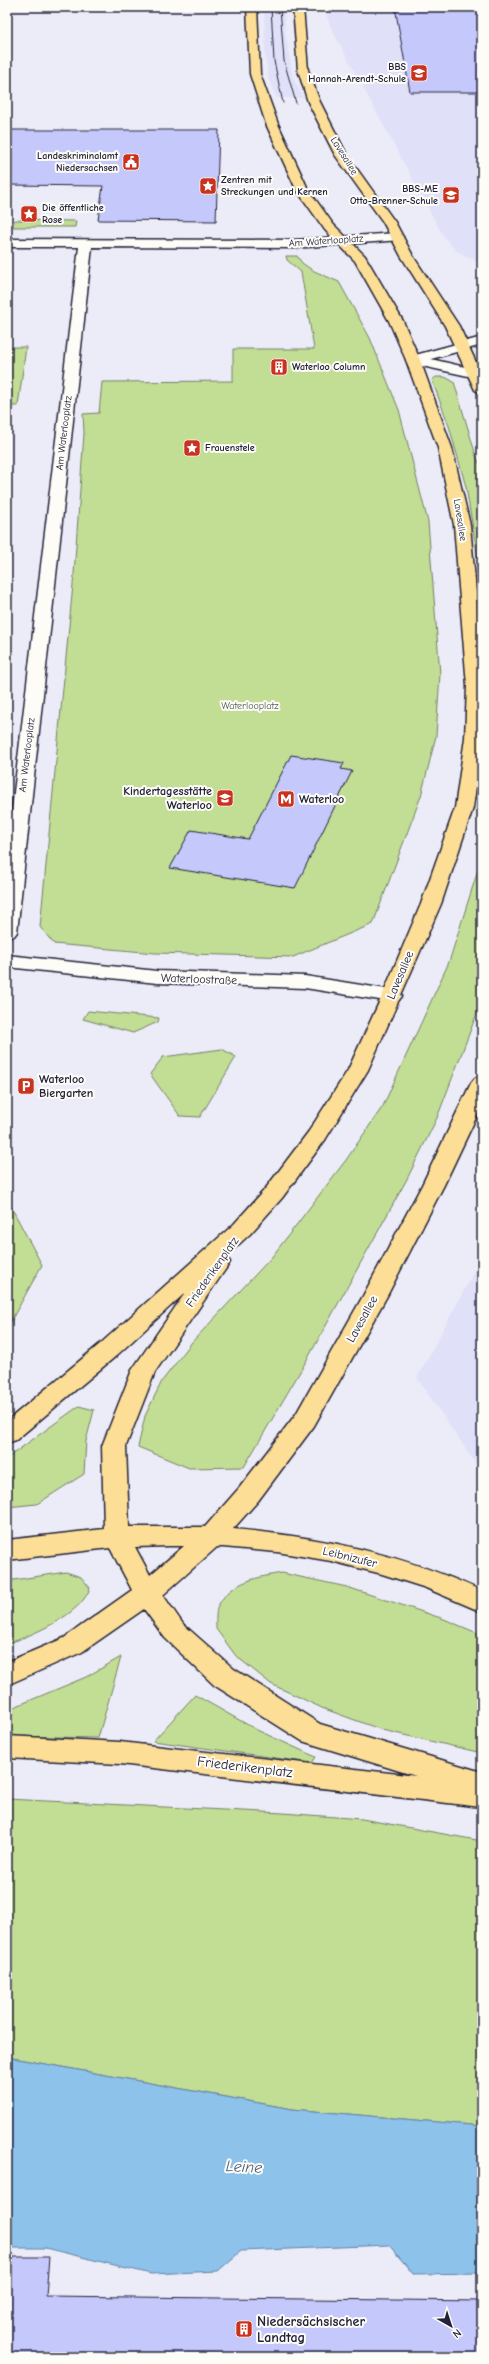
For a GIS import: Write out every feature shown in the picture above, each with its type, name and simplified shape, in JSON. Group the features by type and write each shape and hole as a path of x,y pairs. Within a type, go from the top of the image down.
{"main road":[{"name":"Lavesallee","path":"242,1229 274,1193 321,1128 358,1070 392,996 431,904 464,808 474,738 479,686 462,525 445,448 413,360 379,290 360,259 328,227 302,189 264,105 255,74 252,7"},
{"name":"Lavesallee","path":"298,7 303,70 314,102 341,156 389,222 452,326 479,374 482,390"},
{"name":"Lavesallee","path":"211,1537 249,1494 306,1420 375,1296 481,1089"},
{"name":"Friederikenplatz","path":"7,1434 108,1350 242,1229"},
{"name":"Friederikenplatz","path":"242,1229 144,1370 114,1446 114,1504 117,1536 147,1593 174,1631 224,1678 312,1733 482,1784"},
{"path":"7,1550 79,1539 117,1536 211,1537"},
{"path":"7,1674 73,1645 147,1593 211,1537"},
{"name":"Leibnizufer","path":"211,1537 269,1542 356,1557 435,1581 482,1602"},
{"name":"Friederikenplatz","path":"7,1747 120,1753 482,1795"}],"street":[{"name":"Am Waterlooplatz","path":"7,932 86,243 294,244 397,237"},
{"path":"7,242 86,243"},
{"path":"413,360 482,341"},
{"path":"413,360 479,374"},
{"name":"Waterloostraße","path":"7,961 157,977 305,982 392,996"}],"shaded area":[{"path":"264,7 284,7 286,36 293,78 304,98 276,98 268,77 265,56"},
{"name":"BBS Hannah-Arendt-Schule","path":"324,7 482,7 482,265 455,250 442,234 330,26"},
{"path":"482,1256 482,1473 417,1378"}],"green space":[{"path":"14,220 76,221 75,227 13,227"},
{"name":"Waterlooplatz","path":"286,256 297,256 302,263 312,270 339,282 370,338 399,410 428,522 440,674 436,736 421,796 373,924 293,957 155,953 54,944 40,927 74,574 84,433 83,414 99,413 102,382 233,381 233,349 314,349 301,272 287,260"},
{"path":"7,347 26,347 18,406 7,406"},
{"path":"436,377 445,377 454,382 477,459 482,468 482,583 466,487 449,426 432,380"},
{"path":"482,857 482,1000 437,1118 407,1179 308,1358 244,1467 189,1468 138,1447 145,1416 162,1381 192,1342 271,1258 346,1160 383,1106 449,962"},
{"path":"88,1011 159,1018 158,1022 133,1033 83,1019"},
{"path":"222,1049 236,1057 200,1117 180,1116 150,1074 163,1057"},
{"path":"7,1199 42,1265 7,1328"},
{"path":"79,1406 94,1410 86,1441 84,1474 37,1504 7,1507 7,1458"},
{"path":"66,1572 81,1577 90,1588 85,1598 77,1607 54,1623 7,1644 7,1581"},
{"path":"282,1573 347,1587 444,1619 482,1635 482,1753 382,1730 322,1708 271,1684 236,1656 216,1629 216,1613 219,1604 224,1596 231,1590 247,1581"},
{"path":"121,1657 98,1738 7,1736 7,1710 86,1677"},
{"path":"195,1695 257,1730 316,1757 312,1763 153,1741"},
{"path":"7,1799 283,1813 362,1819 482,1841 482,2126 292,2109 7,2057"}],"water":[{"name":"Leine","path":"7,2057 292,2109 482,2126 482,2273 413,2274 389,2245 241,2251 218,2271 151,2274 45,2248 7,2248"}],"building":[{"path":"395,7 482,9 482,92 410,92"},
{"path":"7,130 219,130 216,221 98,220 103,186 7,185"},
{"path":"291,755 344,763 341,769 352,771 295,888 170,868 191,830 248,839"},
{"name":"Niedersächsischer Landtag","path":"7,2257 49,2257 46,2296 482,2301 482,2357 7,2357"}],"tram line":[{"path":"271,7 274,61 283,103"},
{"path":"280,7 284,61 296,103"}],"place":[{"name":"BBS Hannah-Arendt-Schule","path":"419,73"},
{"name":"Landeskriminalamt Niedersachsen","path":"131,162"},
{"name":"Zentren mit Streckungen und Kernen","path":"208,186"},
{"name":"BBS-ME Otto-Brenner-Schule","path":"451,195"},
{"name":"Die öffentliche Rose","path":"29,214"},
{"name":"Waterloo Column","path":"279,367"},
{"name":"Frauenstele","path":"192,448"},
{"name":"Kindertagesstätte Waterloo","path":"225,798"},
{"name":"Waterloo","path":"286,799"},
{"name":"Waterloo Biergarten","path":"26,1086"},
{"name":"Niedersächsischer Landtag","path":"244,2329"}]}
